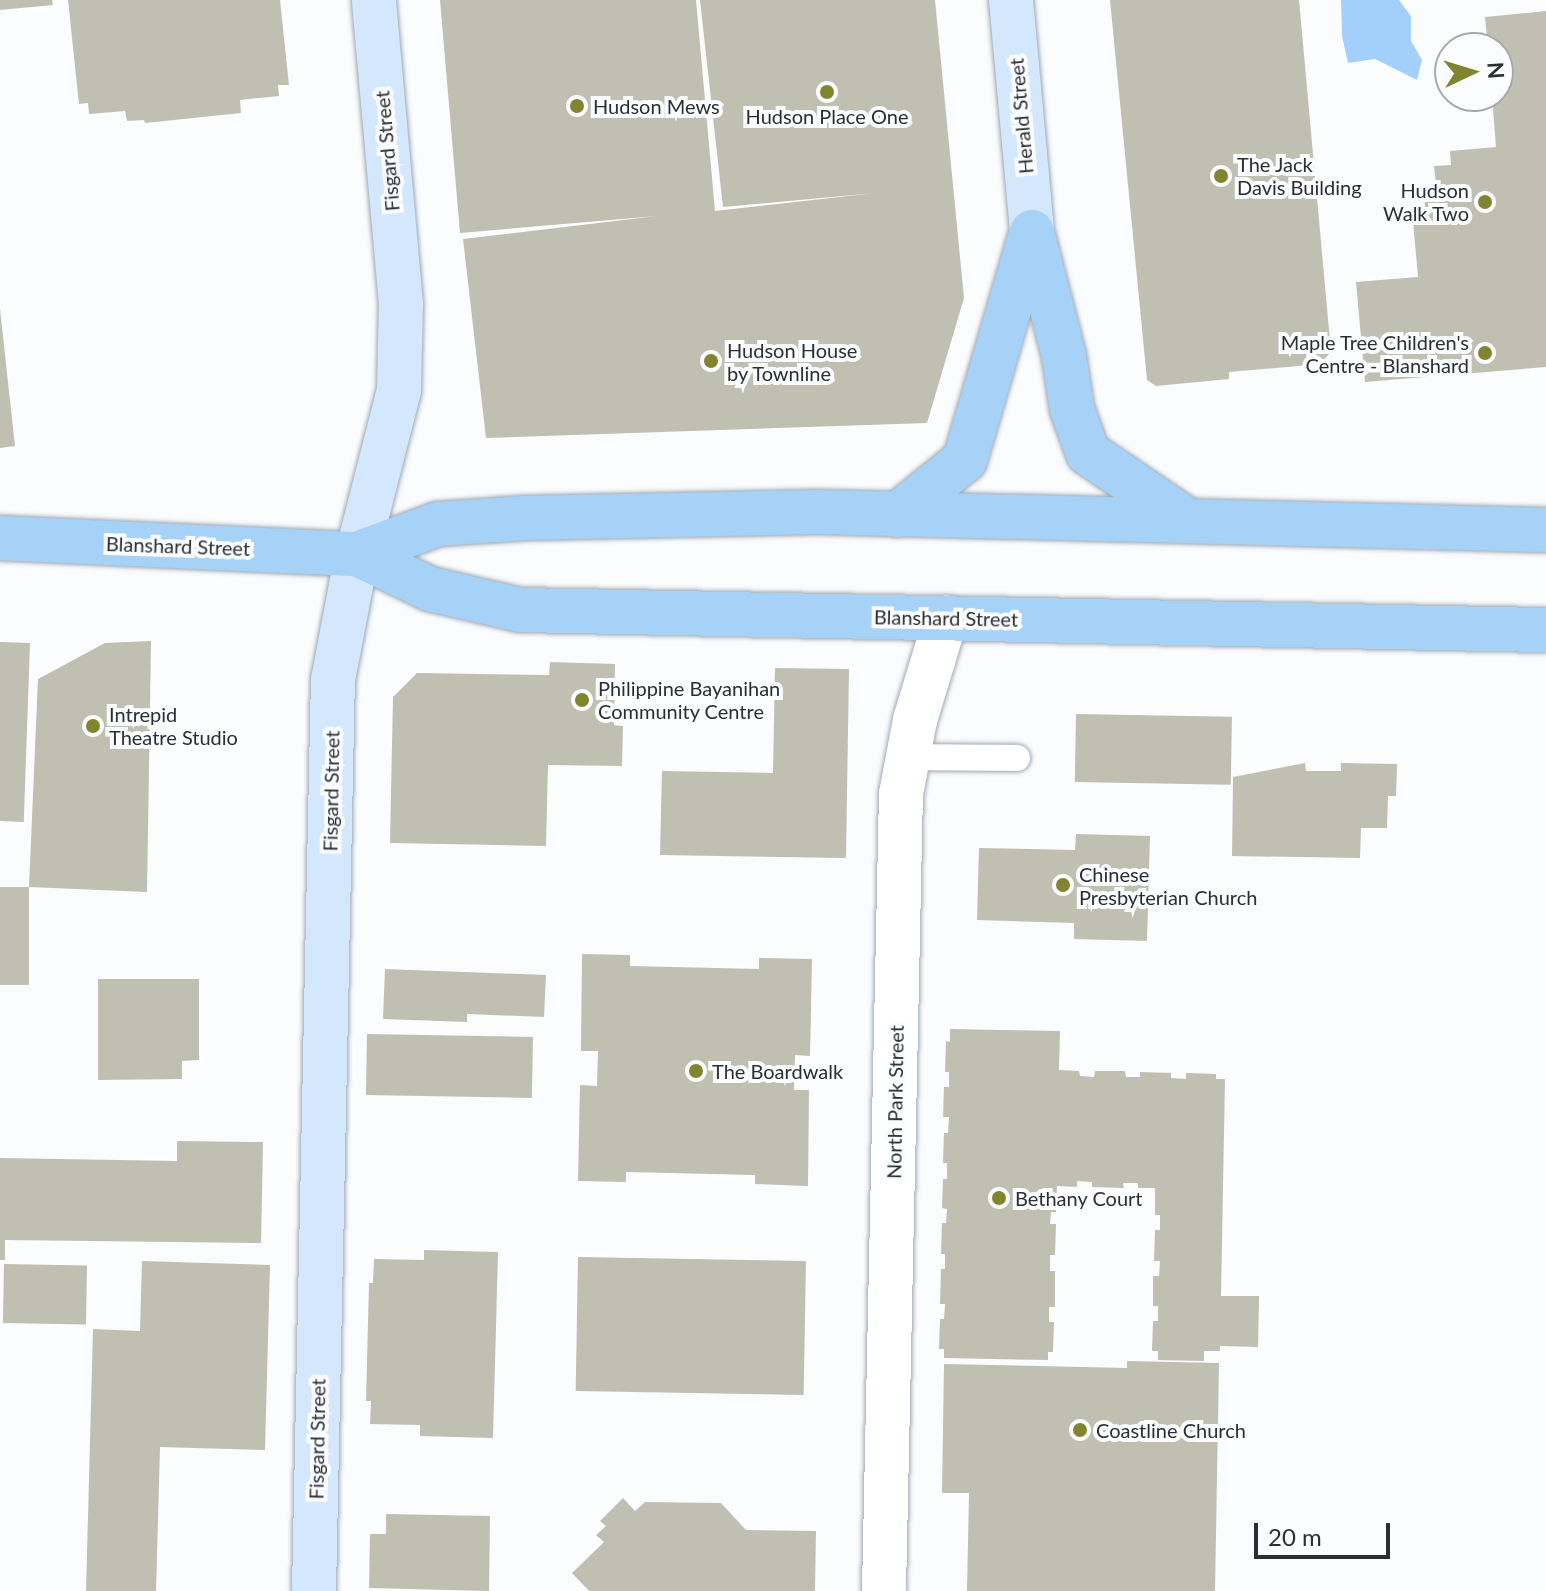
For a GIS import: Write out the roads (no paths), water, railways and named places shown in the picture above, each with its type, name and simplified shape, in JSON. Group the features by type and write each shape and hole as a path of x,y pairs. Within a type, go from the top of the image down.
{"main road":[{"path":"897,515 965,460 1032,232"},
{"path":"1032,232 1064,356 1072,409 1088,453 1188,521"},
{"name":"Blanshard Street","path":"0,538 357,554 438,524 511,519 818,512 1546,530"},
{"name":"Blanshard Street","path":"357,554 430,589 520,610 1546,630"}],"street":[{"name":"Fisgard Street","path":"314,1591 333,680 357,554 399,390 401,304 374,0"},
{"name":"Herald Street","path":"1011,0 1032,232"},
{"name":"North Park Street","path":"884,1591 901,794 915,720 946,618"}],"lane":[{"path":"908,757 1017,758"}],"place":[{"name":"Hudson Place One","path":"827,92"},
{"name":"Hudson Mews","path":"577,106"},
{"name":"The Jack Davis Building","path":"1221,176"},
{"name":"Hudson Walk Two","path":"1485,202"},
{"name":"Maple Tree Children's Centre - Blanshard","path":"1485,353"},
{"name":"Hudson House by Townline","path":"711,361"},
{"name":"Philippine Bayanihan Community Centre","path":"582,700"},
{"name":"Intrepid Theatre Studio","path":"93,726"},
{"name":"Chinese Presbyterian Church","path":"1063,885"},
{"name":"The Boardwalk","path":"696,1071"},
{"name":"Bethany Court","path":"999,1198"},
{"name":"Coastline Church","path":"1080,1430"}]}
